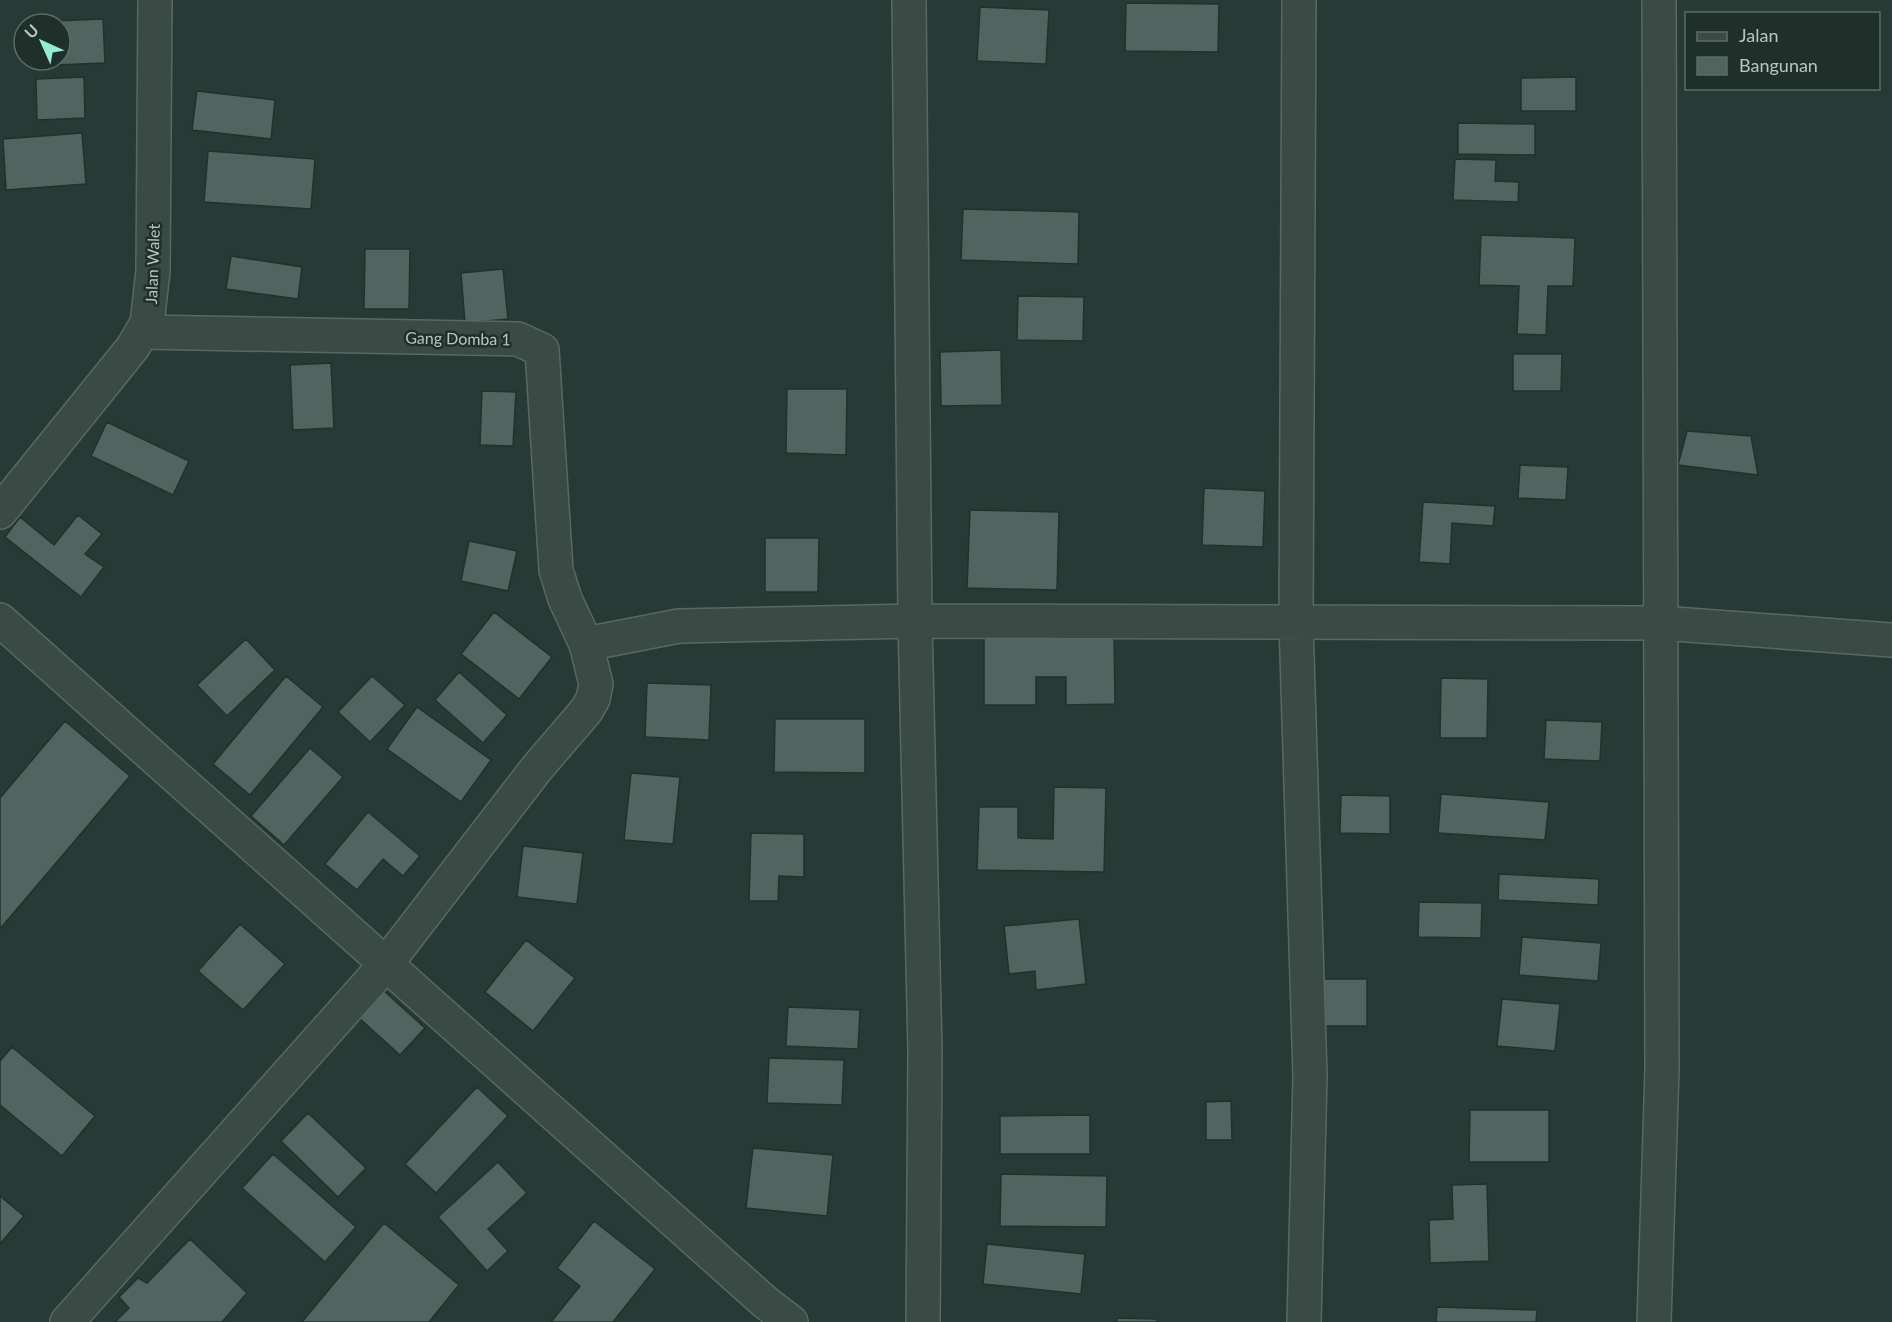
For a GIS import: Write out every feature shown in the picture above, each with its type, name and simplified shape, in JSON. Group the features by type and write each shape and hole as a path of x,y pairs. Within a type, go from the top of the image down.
{"street":[{"name":"Jalan Walet","path":"0,512 133,347 150,313 153,271 156,0"},
{"path":"909,0 915,621 925,1051 923,1322"},
{"path":"1299,0 1296,623 1310,1076 1304,1322"},
{"path":"1654,1322 1662,1069 1659,0"},
{"name":"Gang Domba 1","path":"142,332 518,339 542,350 556,570 565,599 586,644"},
{"path":"0,620 386,964 757,1312 791,1322"},
{"path":"67,1322 386,964 537,768 586,711 593,699 596,684 586,644 680,626 915,621 1661,623 1892,640"}],"building":[{"path":"1126,3 1219,4 1218,52 1125,51"},
{"path":"980,7 1049,10 1046,64 977,61"},
{"path":"103,19 105,63 72,64 72,20"},
{"path":"84,77 85,118 37,120 36,79"},
{"path":"1576,77 1576,111 1521,111 1521,78"},
{"path":"197,91 275,100 271,139 192,130"},
{"path":"1458,123 1535,124 1535,155 1458,154"},
{"path":"82,133 86,184 6,190 3,139"},
{"path":"208,151 315,159 311,209 204,202"},
{"path":"1455,159 1496,160 1495,181 1519,182 1518,202 1453,200"},
{"path":"963,209 1079,212 1078,264 961,260"},
{"path":"1481,235 1575,238 1573,286 1548,286 1546,335 1517,334 1519,286 1479,285"},
{"path":"365,249 410,249 409,309 364,309"},
{"path":"231,256 302,267 298,299 226,289"},
{"path":"503,269 508,319 465,323 461,273"},
{"path":"1018,296 1084,297 1083,341 1017,340"},
{"path":"1001,350 1002,405 941,406 940,352"},
{"path":"1513,354 1562,354 1561,391 1513,391"},
{"path":"331,363 334,428 293,430 290,365"},
{"path":"787,389 847,389 846,455 786,453"},
{"path":"482,391 516,392 513,446 480,445"},
{"path":"107,422 189,461 173,495 91,456"},
{"path":"1687,431 1751,436 1758,475 1678,465"},
{"path":"1520,465 1568,467 1566,500 1518,498"},
{"path":"1204,488 1265,491 1263,547 1202,545"},
{"path":"1423,502 1495,506 1493,526 1452,523 1450,564 1419,562"},
{"path":"970,510 1059,512 1057,590 967,588"},
{"path":"78,515 102,534 85,554 104,567 81,597 5,537 20,517 54,545"},
{"path":"765,538 819,538 818,592 765,592"},
{"path":"469,541 517,551 508,591 461,581"},
{"path":"494,612 552,657 519,699 461,654"},
{"path":"1114,629 1115,704 1066,705 1066,677 1036,677 1036,705 984,705 984,632"},
{"path":"246,639 275,670 227,716 197,685"},
{"path":"459,672 507,715 483,743 435,700"},
{"path":"286,676 323,707 250,795 213,764"},
{"path":"372,676 405,705 370,742 338,712"},
{"path":"1441,678 1488,679 1487,738 1440,738"},
{"path":"647,683 711,685 709,740 645,737"},
{"path":"417,707 491,760 461,802 387,749"},
{"path":"775,719 865,719 865,773 774,772"},
{"path":"1546,720 1602,722 1600,761 1544,759"},
{"path":"65,721 130,776 0,929 0,798"},
{"path":"310,748 343,777 284,845 251,816"},
{"path":"631,773 680,777 673,844 624,840"},
{"path":"1054,787 1106,788 1104,872 977,870 979,807 1018,807 1018,838 1053,839"},
{"path":"1441,794 1549,802 1545,840 1438,833"},
{"path":"1341,795 1390,796 1390,834 1340,833"},
{"path":"368,812 420,856 403,876 383,859 357,890 325,864"},
{"path":"751,833 804,834 804,877 779,876 778,901 749,901"},
{"path":"523,846 583,853 577,904 517,897"},
{"path":"1499,874 1599,879 1598,905 1498,900"},
{"path":"1419,902 1482,903 1481,938 1418,937"},
{"path":"1079,919 1086,984 1036,990 1035,971 1009,974 1004,926"},
{"path":"240,924 285,964 243,1010 198,971"},
{"path":"1522,937 1601,943 1598,981 1519,975"},
{"path":"526,940 575,978 533,1031 485,992"},
{"path":"1313,979 1367,979 1367,1026 1312,1026"},
{"path":"383,990 425,1028 400,1055 359,1018"},
{"path":"1502,999 1560,1004 1555,1051 1497,1046"},
{"path":"788,1007 860,1010 858,1049 786,1046"},
{"path":"12,1047 95,1116 62,1156 0,1105 0,1061"},
{"path":"769,1058 844,1060 842,1105 767,1103"},
{"path":"477,1087 508,1116 436,1193 405,1164"},
{"path":"1231,1101 1232,1140 1206,1140 1206,1102"},
{"path":"1470,1110 1549,1110 1549,1162 1469,1162"},
{"path":"308,1113 366,1168 338,1197 281,1141"},
{"path":"1090,1115 1090,1154 1000,1154 1000,1116"},
{"path":"753,1148 833,1155 827,1216 746,1208"},
{"path":"273,1154 356,1227 325,1262 242,1188"},
{"path":"498,1162 527,1193 488,1229 508,1251 487,1271 438,1217"},
{"path":"1001,1174 1107,1176 1106,1227 1000,1226"},
{"path":"1487,1184 1489,1261 1430,1263 1429,1220 1453,1219 1452,1185"},
{"path":"0,1196 24,1216 0,1244"},
{"path":"594,1221 655,1269 613,1322 551,1322 580,1286 557,1268"},
{"path":"384,1223 459,1285 429,1322 302,1322"},
{"path":"190,1239 247,1293 222,1322 115,1322 129,1308 119,1297 138,1278 147,1283"},
{"path":"987,1244 1085,1254 1081,1294 983,1284"},
{"path":"1437,1307 1537,1310 1536,1322 1436,1322"},
{"path":"1117,1318 1157,1319 1157,1322 1117,1322"}]}
